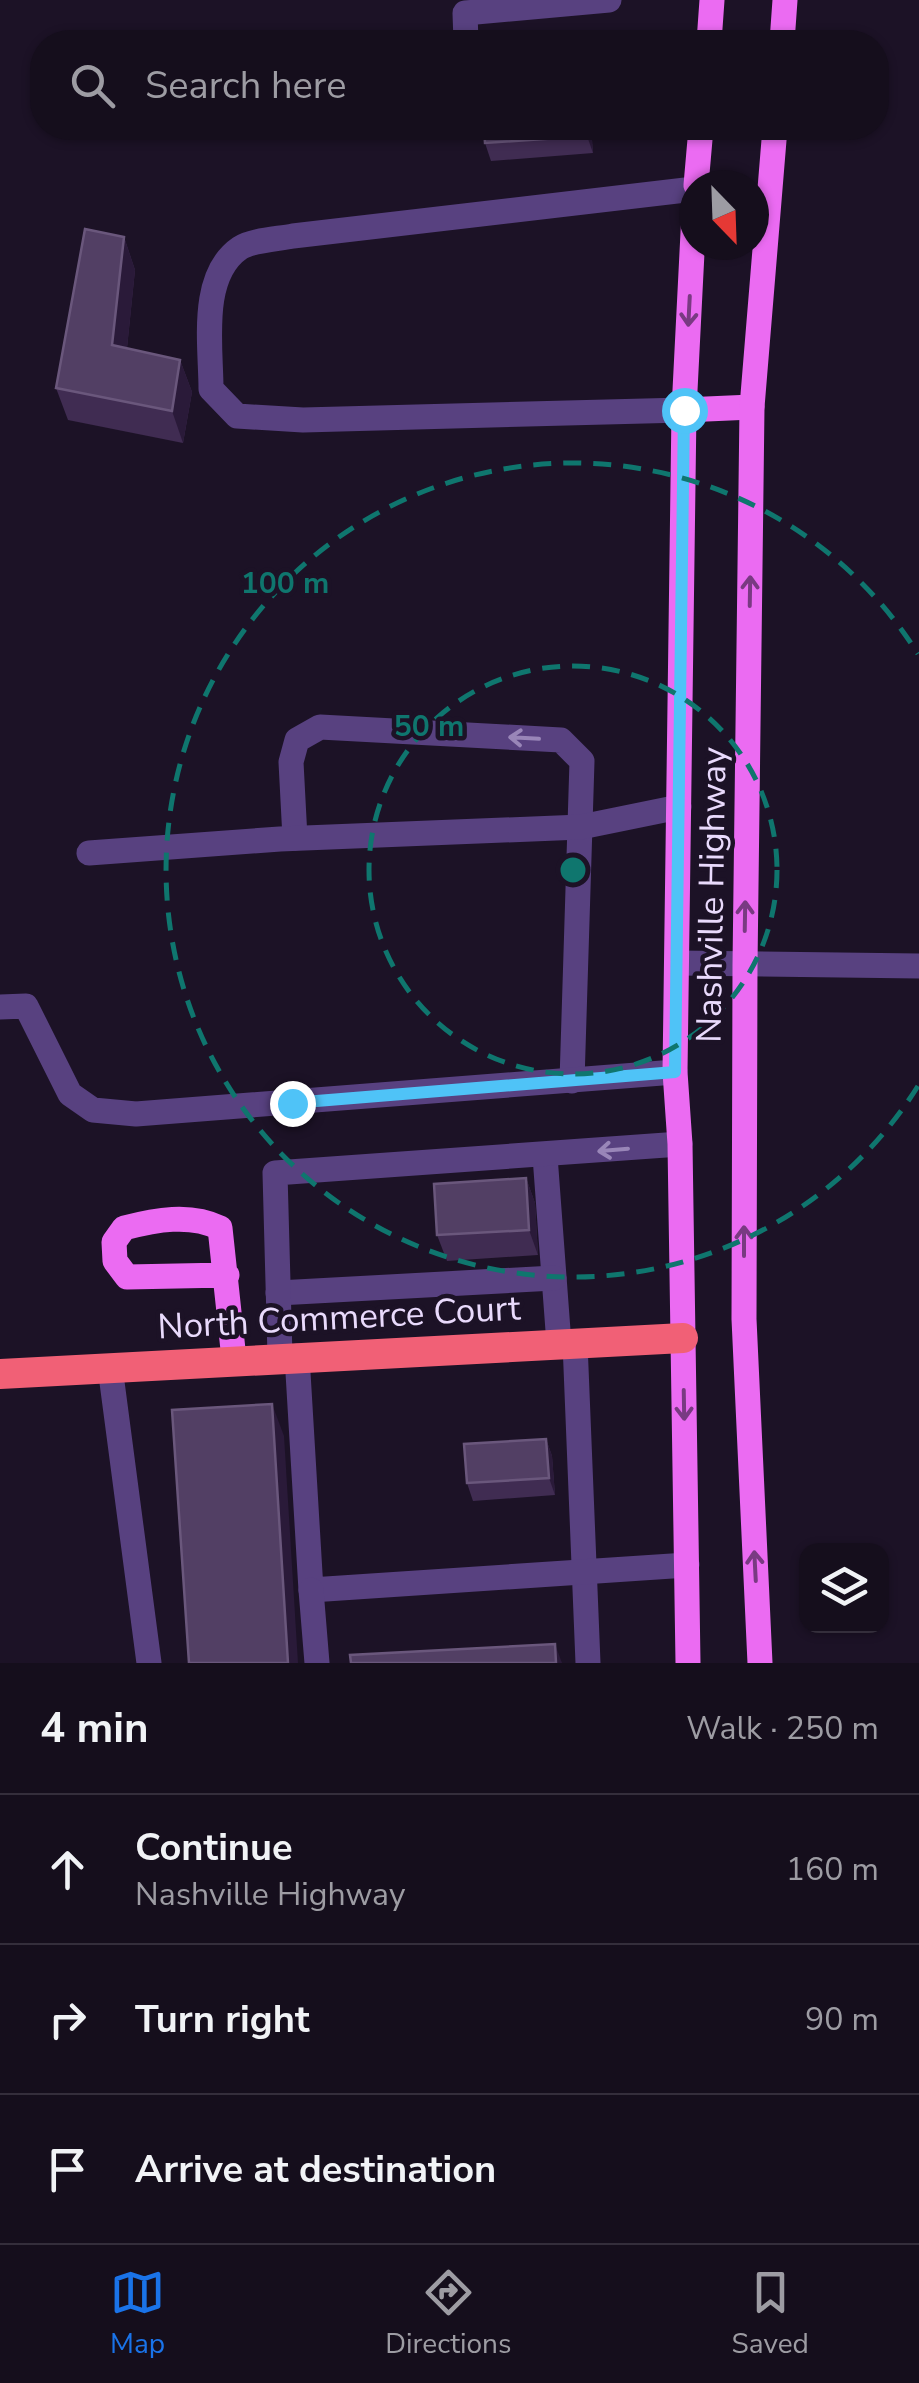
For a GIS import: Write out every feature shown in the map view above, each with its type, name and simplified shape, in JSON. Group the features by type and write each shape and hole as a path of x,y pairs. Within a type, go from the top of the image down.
{"highway":[{"name":"North Commerce Court","path":"0,1374 682,1338"}],"main road":[{"path":"710,30 712,0"},
{"path":"783,30 785,0"},
{"path":"697,170 700,140"},
{"name":"Nashville Highway","path":"760,1663 744,1319 745,966 752,407 774,140"},
{"name":"Nashville Highway","path":"688,1663 680,1144 675,1072 684,410 692,260"},
{"path":"684,410 752,407"},
{"path":"227,1275 234,1359"}],"street":[{"path":"466,30 466,13 609,0"},
{"path":"679,189 294,236 241,247 218,272 211,320 211,389 237,416 303,420 684,410"},
{"path":"295,838 291,762 296,740 320,726 562,740 582,761 572,1081"},
{"path":"89,853 295,838 581,827 679,807"},
{"path":"677,963 919,966"},
{"path":"0,1007 26,1006 70,1094 92,1110 136,1114 675,1072"},
{"path":"317,1663 288,1356 278,1292 275,1173 680,1144"},
{"path":"545,1156 554,1278 567,1343 588,1663"},
{"path":"278,1292 554,1278"},
{"path":"110,1367 149,1663"},
{"path":"310,1590 686,1564"}],"building":[{"path":"485,140 529,140 485,143"},
{"path":"85,229 124,237 112,345 180,360 172,411 56,388"},
{"path":"526,1178 529,1230 437,1235 434,1184"},
{"path":"272,1404 288,1663 189,1663 172,1410"},
{"path":"546,1439 549,1478 467,1483 464,1444"},
{"path":"555,1644 556,1663 351,1663 350,1655"}],"route":[{"path":"292,1103 675,1072 684,410"}]}
